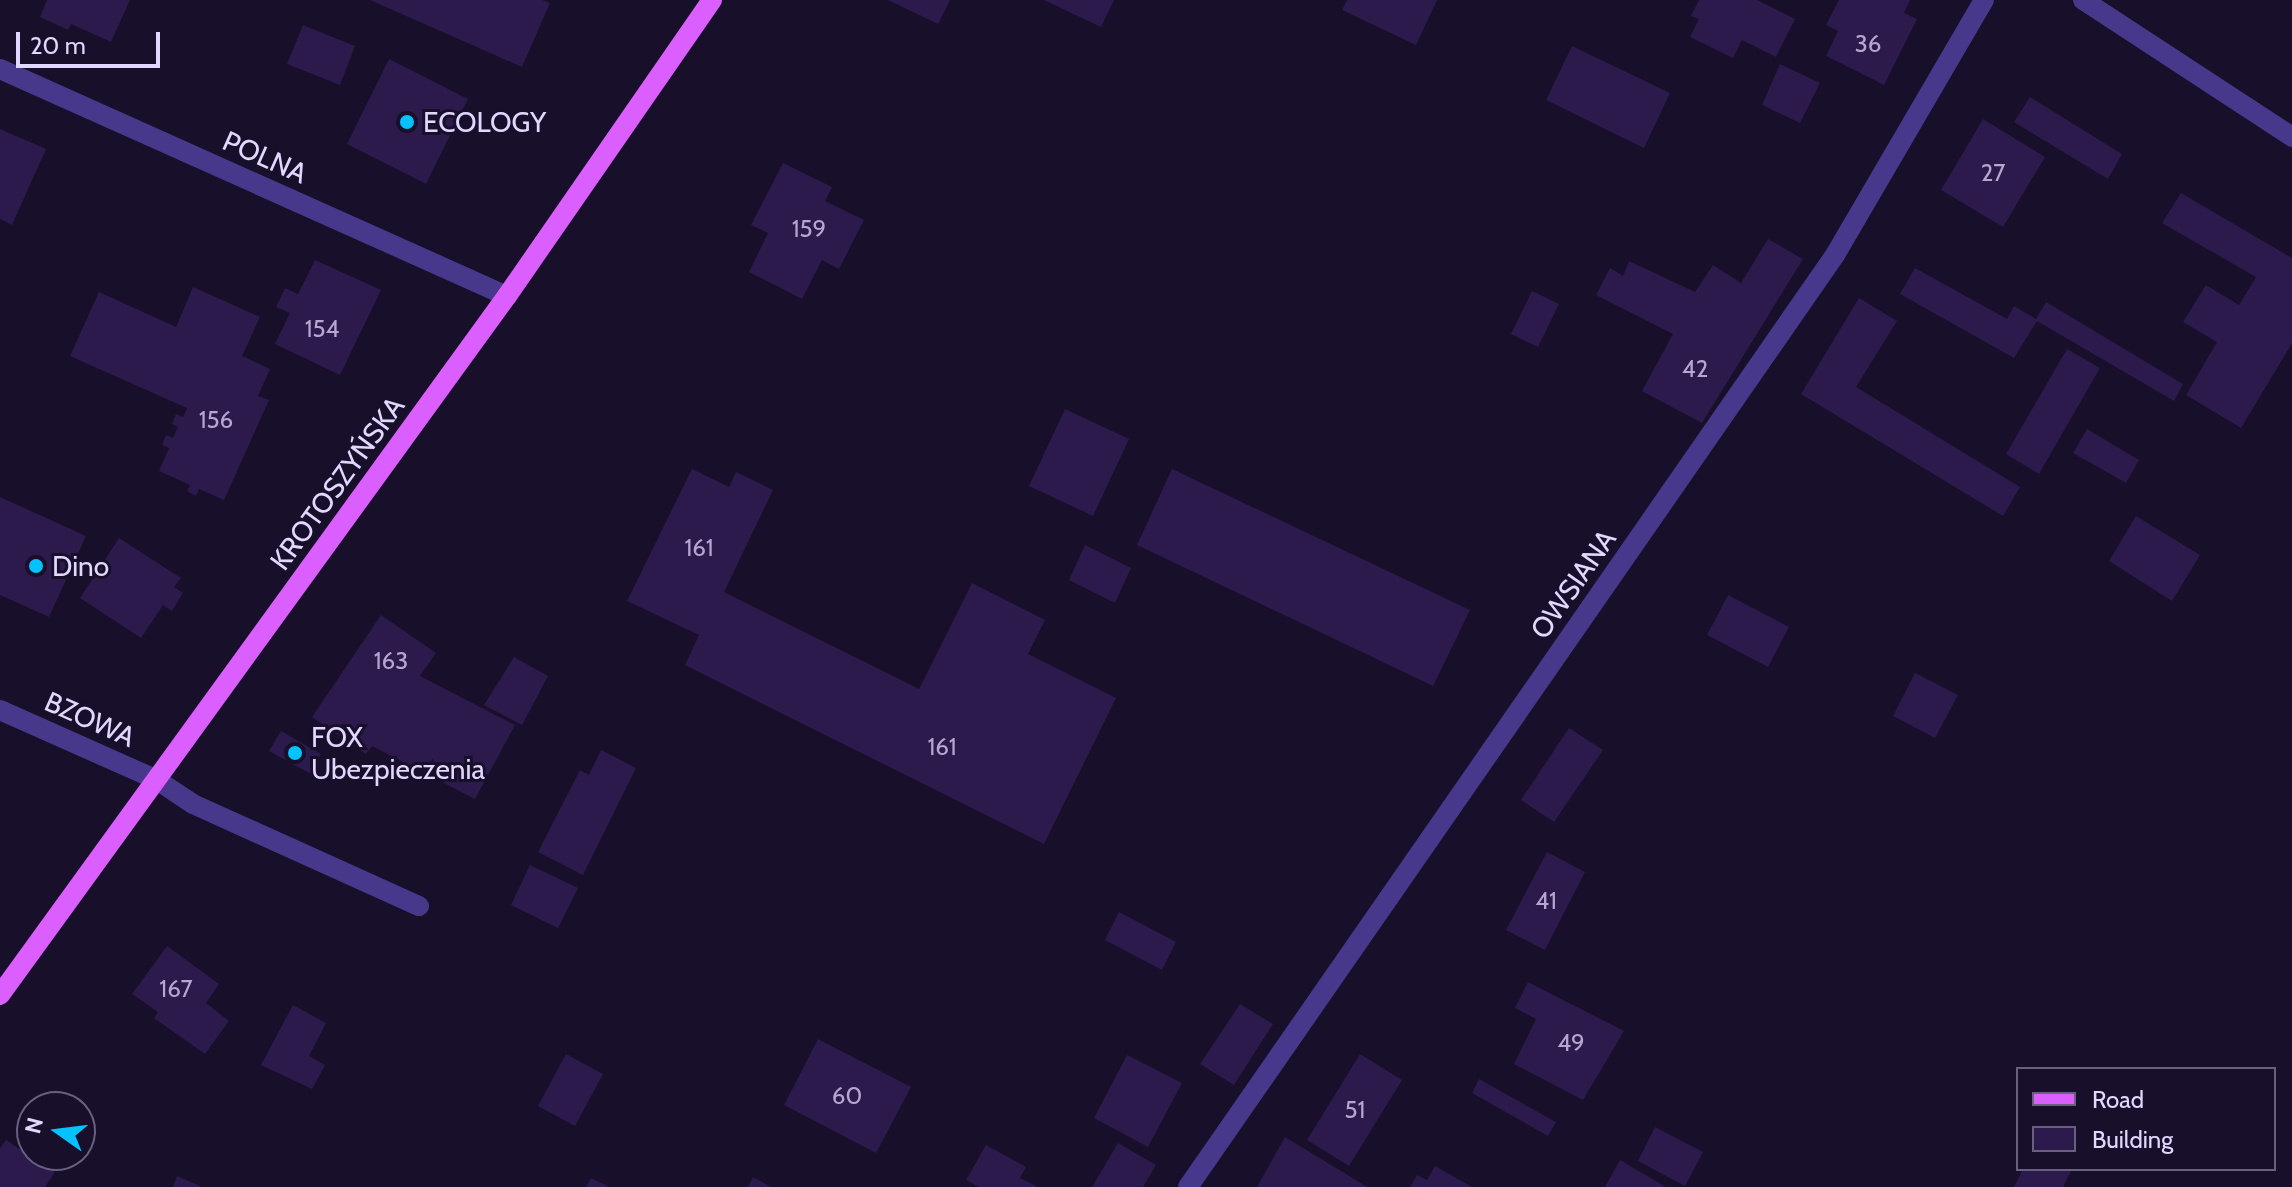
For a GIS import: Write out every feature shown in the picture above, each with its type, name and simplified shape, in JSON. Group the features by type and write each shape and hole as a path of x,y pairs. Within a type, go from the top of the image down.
{"main road":[{"name":"KROTOSZYŃSKA","path":"0,995 507,296 712,0"}],"street":[{"name":"OWSIANA","path":"1188,1187 1835,255 1984,0"},
{"path":"2083,0 2292,137"},
{"name":"POLNA","path":"0,69 507,296"},
{"name":"BZOWA","path":"0,710 157,780 193,804 419,906"}],"building":[{"path":"47,0 130,0 111,42 71,24 68,30 40,17"},
{"path":"370,0 542,0 550,3 522,67"},
{"path":"888,0 950,0 938,24"},
{"path":"1044,0 1114,0 1101,27"},
{"path":"1347,0 1437,0 1416,45 1342,10"},
{"path":"1699,0 1757,0 1795,19 1776,57 1742,40 1733,58 1690,37 1699,19 1691,16"},
{"path":"1839,0 1910,0 1904,13 1917,19 1884,85 1826,56 1838,31 1826,25"},
{"path":"303,25 355,46 340,85 287,64"},
{"path":"1572,46 1670,93 1644,148 1546,100"},
{"name":"ECOLOGY","path":"389,59 468,99 426,184 347,144"},
{"path":"1780,64 1820,83 1800,123 1762,105"},
{"path":"2030,97 2122,154 2108,179 2014,122"},
{"path":"1983,119 2045,157 2003,227 1941,190"},
{"path":"0,129 46,149 12,225 0,219"},
{"path":"783,163 832,187 825,201 864,220 839,269 822,260 802,299 749,272 768,233 751,225"},
{"path":"2181,193 2292,258 2292,343 2241,428 2186,395 2217,342 2183,322 2206,285 2239,305 2256,277 2162,223"},
{"path":"1768,239 1803,259 1702,423 1642,391 1673,334 1596,295 1610,268 1623,276 1629,261 1695,292 1713,265 1741,283"},
{"path":"315,260 381,290 340,375 275,344 290,313 276,307 285,288 298,294"},
{"path":"1915,268 2007,319 2014,306 2036,319 2046,302 2183,384 2174,401 2037,321 2014,358 1900,294"},
{"path":"193,287 260,317 242,356 270,369 258,396 269,400 224,500 199,489 196,496 187,491 190,485 159,471 169,448 162,445 166,435 173,438 178,427 172,424 176,414 183,417 187,408 70,356 99,292 176,327"},
{"path":"1532,291 1559,304 1538,347 1511,334"},
{"path":"1859,298 1897,321 1856,387 2020,487 2003,516 1801,394"},
{"path":"2067,349 2100,368 2039,474 2006,454"},
{"path":"1065,409 1129,439 1093,516 1029,486"},
{"path":"2087,429 2139,460 2126,483 2073,453"},
{"path":"692,469 729,487 736,472 773,490 724,592 919,689 972,583 1045,620 1028,654 1116,698 1044,844 685,665 699,635 627,601"},
{"path":"1172,469 1470,610 1433,686 1137,545"},
{"name":"Dino","path":"0,497 86,536 49,617 0,595"},
{"path":"2136,516 2200,555 2172,601 2109,561"},
{"path":"119,538 181,578 174,587 183,593 172,611 163,605 141,638 80,598"},
{"path":"1085,545 1131,568 1115,603 1069,580"},
{"path":"1728,595 1789,627 1768,667 1707,635"},
{"path":"381,615 436,653 420,676 515,725 475,799 372,746 366,754 312,717"},
{"path":"514,657 548,676 522,725 484,705"},
{"path":"1915,673 1958,695 1935,738 1893,716"},
{"path":"1569,728 1603,750 1554,822 1521,800"},
{"name":"FOX Ubezpieczenia","path":"281,731 321,754 311,774 269,751"},
{"path":"601,750 636,768 583,875 538,852 580,770 589,775"},
{"path":"1547,852 1585,872 1545,950 1506,930"},
{"path":"530,865 578,888 558,928 511,905"},
{"path":"1119,912 1176,942 1162,970 1105,940"},
{"path":"167,946 219,984 206,1003 229,1021 205,1054 154,1018 158,1012 132,994"},
{"path":"1528,982 1624,1031 1583,1100 1514,1064 1536,1019 1515,1008"},
{"path":"1240,1004 1273,1024 1234,1085 1200,1064"},
{"path":"293,1005 326,1023 309,1056 325,1065 312,1089 261,1065"},
{"path":"818,1039 911,1087 876,1153 784,1105"},
{"path":"566,1054 603,1074 575,1126 538,1106"},
{"path":"1360,1054 1402,1080 1349,1166 1307,1140"},
{"path":"1127,1055 1182,1083 1148,1147 1094,1118"},
{"path":"1479,1079 1556,1122 1548,1136 1472,1093"},
{"path":"1655,1127 1703,1152 1685,1186 1638,1161"},
{"path":"1285,1137 1346,1174 1367,1187 1257,1187"},
{"path":"6,1140 16,1147 16,1171 55,1172 45,1187 0,1187 0,1148"},
{"path":"1118,1143 1156,1165 1143,1187 1092,1187"},
{"path":"986,1145 1026,1167 1020,1178 1038,1187 979,1187 966,1180"},
{"path":"1620,1160 1666,1187 1605,1187"},
{"path":"1435,1166 1472,1187 1410,1187 1417,1175 1427,1180"},
{"path":"2022,1171 2071,1171 2063,1187 2014,1187"},
{"path":"177,1176 202,1187 173,1187"},
{"path":"753,1177 771,1187 748,1187"},
{"path":"591,1178 609,1187 586,1187"}],"place":[{"name":"ECOLOGY","path":"407,122"},
{"name":"Dino","path":"36,566"},
{"name":"FOX Ubezpieczenia","path":"295,753"}]}
